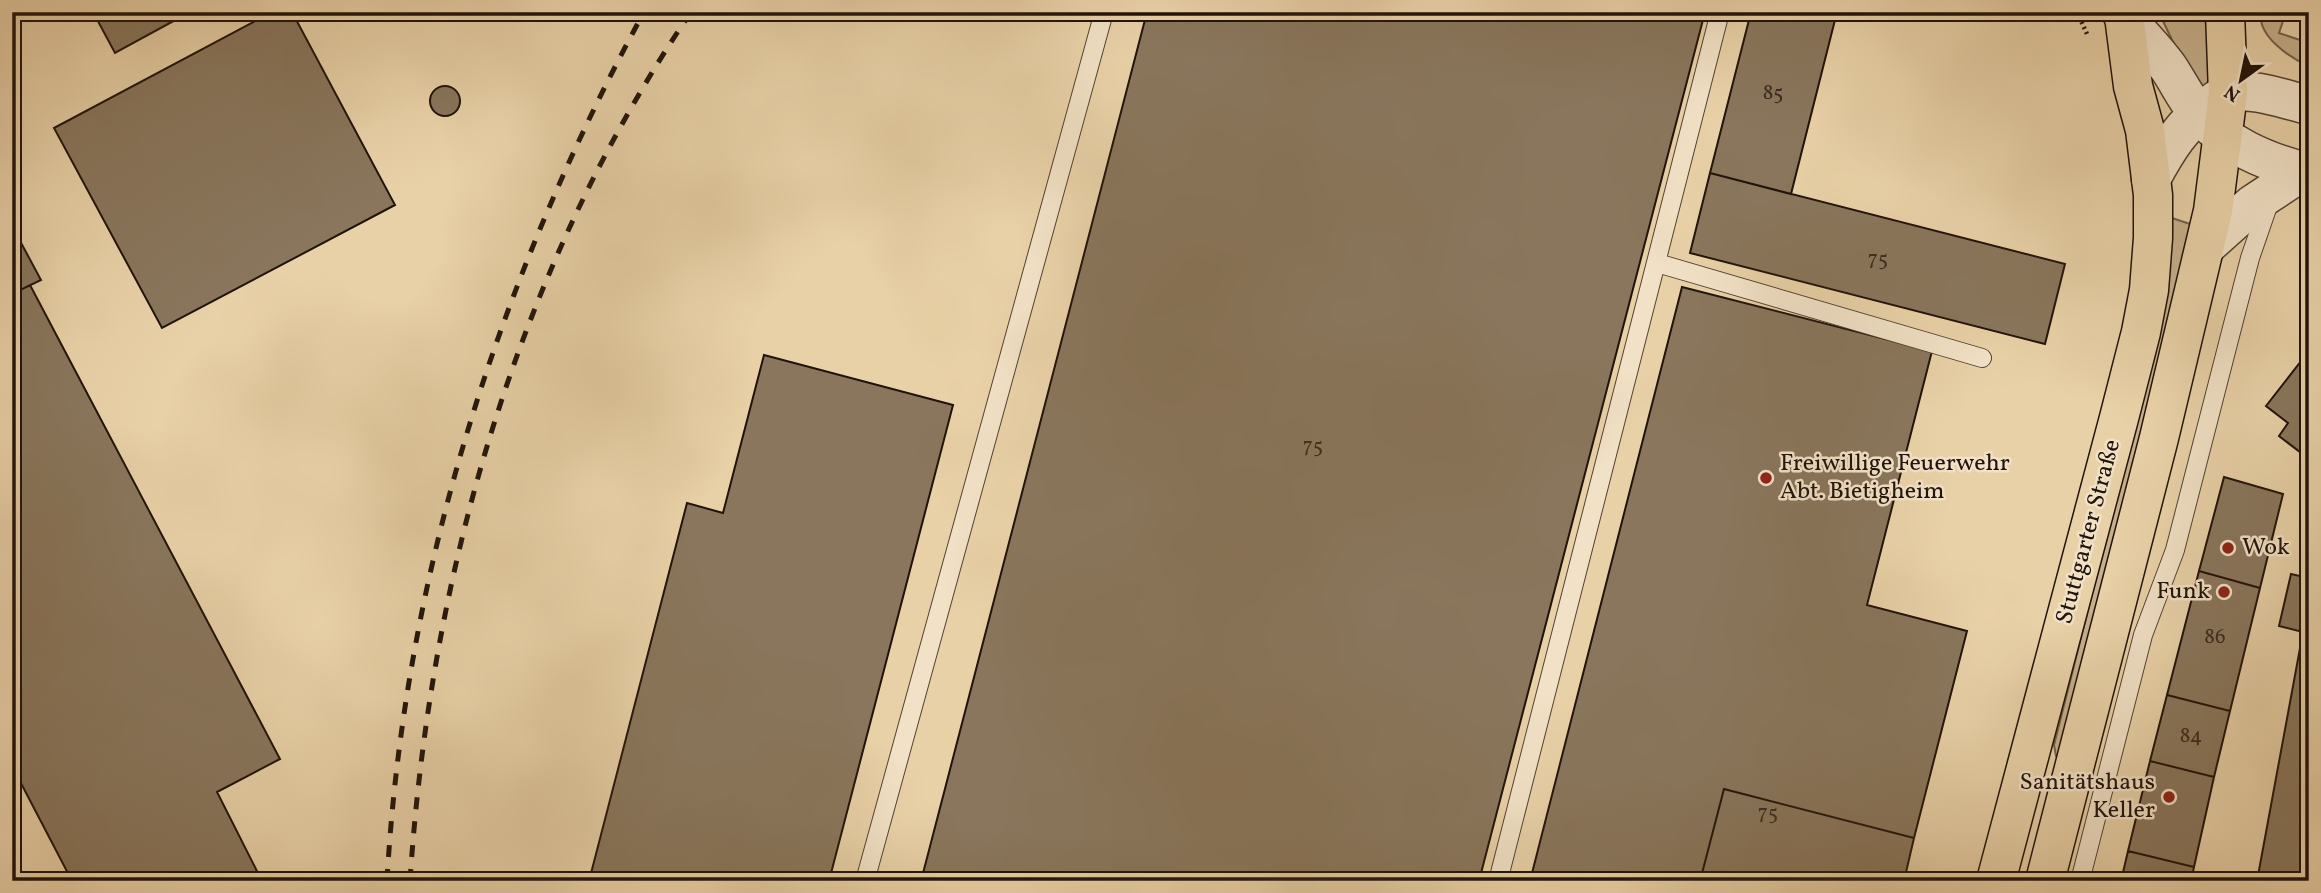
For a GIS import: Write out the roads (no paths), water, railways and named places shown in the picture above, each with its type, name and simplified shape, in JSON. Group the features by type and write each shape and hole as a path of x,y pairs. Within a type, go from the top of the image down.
{"main road":[{"path":"2216,114 2225,12"},
{"name":"Stuttgarter Straße","path":"1996,881 2141,332 2149,289 2153,238 2151,179 2146,130 2133,86 2123,14"},
{"name":"Stuttgarter Straße","path":"2045,881 2160,438 2205,247 2213,211 2216,114"}],"street":[{"name":"Stuttgarter Straße","path":"2123,14 2169,69 2184,95 2216,114 2167,148 2151,179"},
{"path":"2205,247 2253,204 2296,178 2259,157 2216,114 2254,93 2309,105"}],"lane":[{"path":"865,881 1104,12"},
{"path":"1498,881 1720,12"},
{"path":"2080,881 2143,635 2175,550 2250,258 2296,178"},
{"path":"1657,263 1982,358"}],"railway":[{"path":"387,881 397,767 414,654 437,543 467,433 503,324 545,218 592,114 644,12"},
{"path":"410,881 421,766 438,652 462,539 493,428 531,319 576,213 630,110 691,12"}],"place":[{"name":"Freiwillige Feuerwehr Abt. Bietigheim","path":"1766,478"},
{"name":"Wok","path":"2228,548"},
{"name":"Funk","path":"2224,592"},
{"name":"Sanitätshaus Keller","path":"2169,797"}]}
